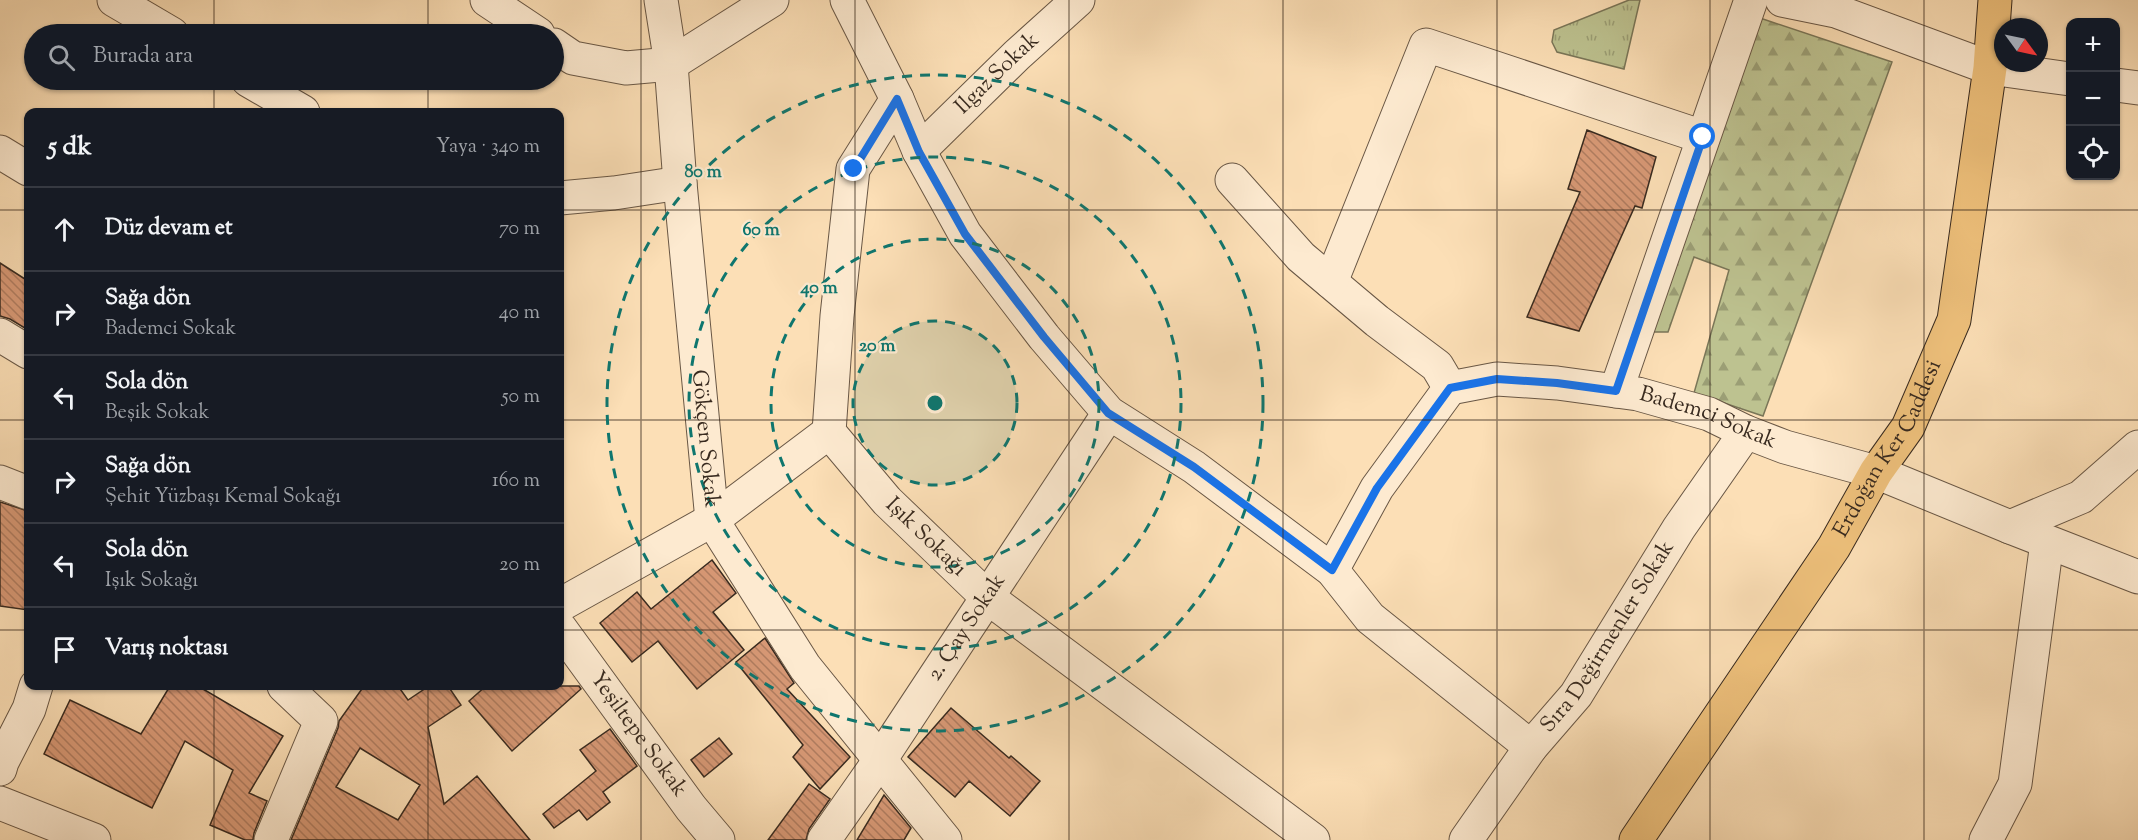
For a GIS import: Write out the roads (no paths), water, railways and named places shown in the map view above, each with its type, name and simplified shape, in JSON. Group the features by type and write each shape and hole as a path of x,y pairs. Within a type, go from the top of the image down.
{"main road":[{"name":"Erdoğan Ker Caddesi","path":"1636,840 1834,547 1876,472 1908,427 1954,320 1990,68 1995,0"}],"street":[{"path":"114,0 155,24"},
{"path":"487,0 523,24"},
{"name":"Gökçen Sokak","path":"661,0 671,64 712,520 805,667 945,840"},
{"path":"564,52 573,58 626,68 671,64 772,0"},
{"path":"848,0 897,99 919,152 965,234 1044,337 1108,413 1194,467 1332,570 1370,618 1531,747"},
{"name":"Ilgaz Sokak","path":"919,152 1017,55 1078,0"},
{"path":"1616,391 1751,0"},
{"path":"1782,0 1836,11 1990,68 2066,78"},
{"path":"1331,282 1426,45 1703,137"},
{"path":"2120,86 2138,88"},
{"path":"265,90 296,108"},
{"path":"564,603 712,520 829,432 837,316 854,169 897,99"},
{"path":"0,152 24,167"},
{"path":"1232,180 1301,257 1377,321 1437,366 1450,388 1377,488 1332,570"},
{"path":"564,198 680,183"},
{"path":"0,335 24,350"},
{"name":"Bademci Sokak","path":"1450,388 1497,379 1557,383 1638,394 1709,414 1785,447 1876,472 2138,577"},
{"name":"2. Çay Sokak","path":"825,840 1108,413"},
{"name":"Işık Sokağı","path":"829,432 886,501 987,597 1313,840"},
{"name":"Sıra Değirmenler Sokak","path":"1466,840 1531,747 1576,695 1679,528 1746,432"},
{"path":"2010,527 2081,497 2138,447"},
{"path":"0,482 24,491"},
{"path":"1986,840 2015,784 2047,542"},
{"name":"Yeşiltepe Sokak","path":"564,633 691,808 718,840"},
{"path":"0,769 35,690"},
{"path":"271,840 321,721 288,690"},
{"path":"0,803 94,840"}]}
